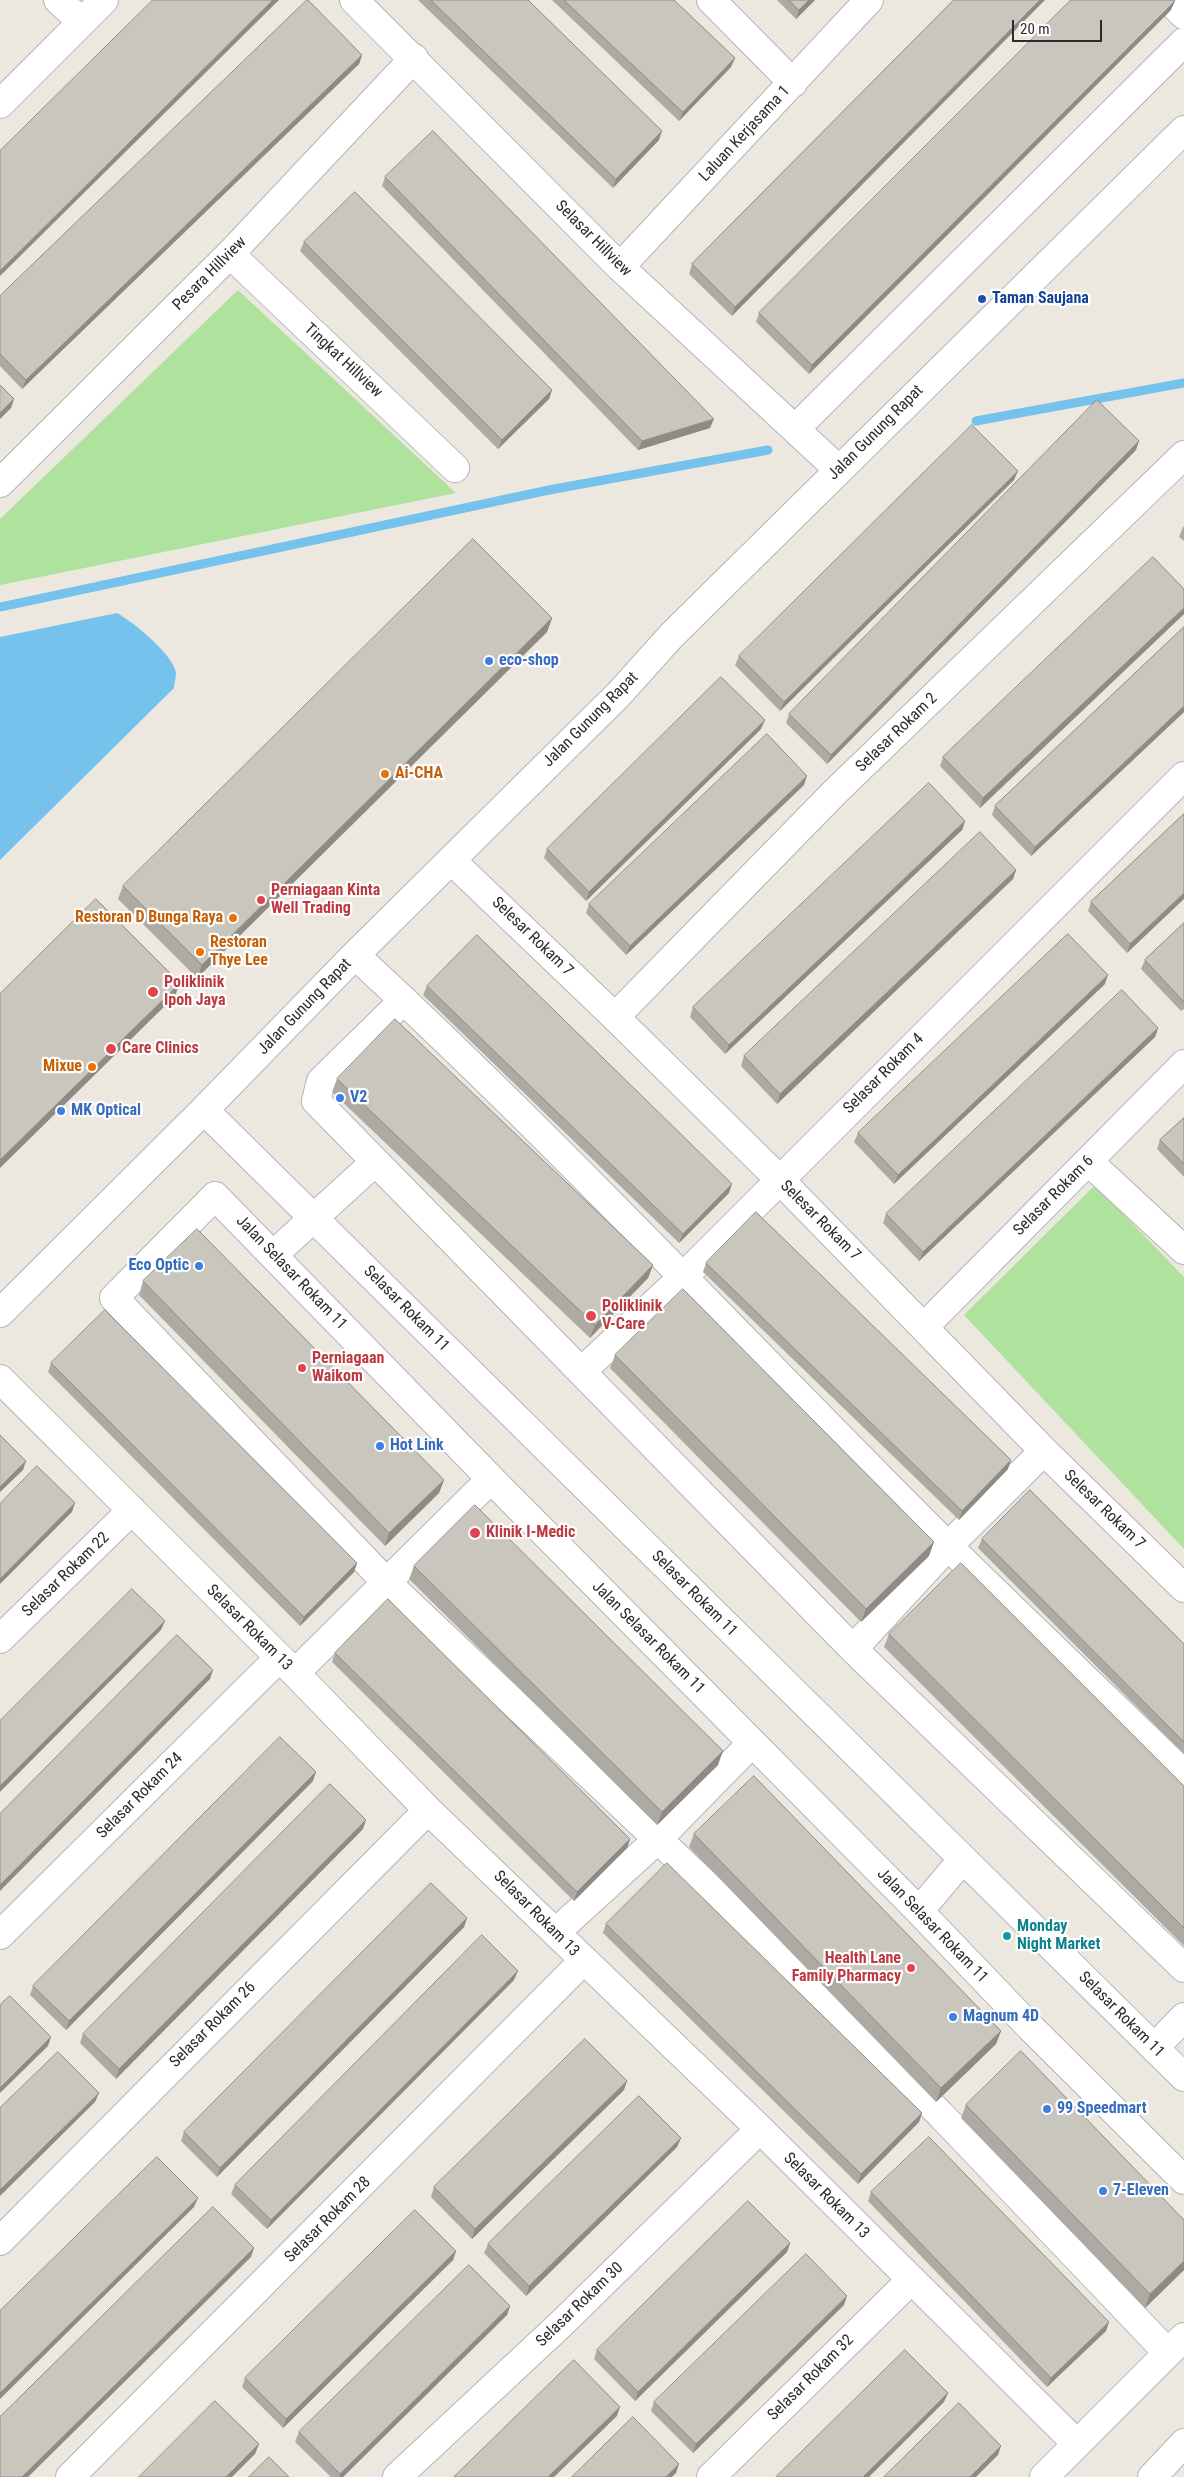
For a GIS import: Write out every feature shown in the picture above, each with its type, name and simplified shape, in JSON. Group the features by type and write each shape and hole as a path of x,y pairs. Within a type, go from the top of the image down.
{"street":[{"path":"58,0 82,22"},
{"path":"0,104 104,0"},
{"name":"Selasar Hillview","path":"354,0 414,58 620,267 840,470"},
{"path":"711,0 793,83"},
{"name":"Laluan Kerjasama 1","path":"620,267 869,0"},
{"path":"1169,0 1184,15"},
{"path":"795,430 1184,42"},
{"name":"Pesara Hillview","path":"0,484 230,254 414,58"},
{"name":"Jalan Gunung Rapat","path":"0,1313 204,1110 355,955 619,694 672,635 1184,130"},
{"name":"Tingkat Hillview","path":"230,254 455,468"},
{"name":"Selasar Rokam 2","path":"615,1017 836,791 1184,455"},
{"name":"Selasar Rokam 4","path":"582,1371 684,1276 1184,776"},
{"name":"Selesar Rokam 7","path":"451,860 615,1017 779,1179 1044,1451 1184,1588"},
{"path":"355,955 404,1000 684,1276 948,1546 1184,1774"},
{"path":"404,1000 321,1081 316,1101 374,1163 582,1371 853,1650 1184,1968"},
{"name":"Selasar Rokam 6","path":"924,1327 1184,1064"},
{"name":"Selasar Rokam 11","path":"204,1110 1184,2077"},
{"path":"1088,1161 1184,1250"},
{"path":"273,1255 374,1163"},
{"name":"Jalan Selasar Rokam 11","path":"388,1583 114,1298 215,1196 491,1479 919,1911 1030,2027 1184,2180"},
{"name":"Selasar Rokam 13","path":"0,1379 287,1665 428,1810 760,2129 1076,2443"},
{"path":"853,1650 948,1546 1044,1451"},
{"name":"Selasar Rokam 24","path":"0,1935 287,1665 388,1583 491,1479"},
{"name":"Selasar Rokam 22","path":"0,1639 132,1510"},
{"path":"388,1583 764,1940 1176,2345 1044,2477"},
{"path":"556,1932 657,1840 752,1743"},
{"name":"Selasar Rokam 26","path":"0,2240 428,1810"},
{"path":"919,1911 963,1859"},
{"name":"Selasar Rokam 28","path":"70,2477 583,1961"},
{"path":"1154,2048 1184,2017"},
{"name":"Selasar Rokam 30","path":"397,2477 561,2324 760,2129"},
{"name":"Selasar Rokam 32","path":"711,2477 911,2280"},
{"path":"1152,2477 1184,2443"}],"green space":[{"path":"238,290 456,493 0,585 0,519"},
{"path":"1095,1185 1184,1277 1184,1549 964,1315"}],"water":[{"path":"117,613 142,631 168,657 176,673 174,688 0,860 0,637"}],"building":[{"path":"153,0 273,0 0,271 0,151"},
{"path":"307,0 362,55 26,380 0,354 0,296"},
{"path":"431,0 528,0 662,131 616,179"},
{"path":"564,0 674,0 735,58 683,112"},
{"path":"789,0 809,0 799,10"},
{"path":"954,0 1040,0 735,307 692,264"},
{"path":"1071,0 1175,1 812,365 759,313"},
{"path":"433,131 714,419 642,441 385,177"},
{"path":"355,192 552,390 502,440 304,242"},
{"path":"0,385 14,399 0,413"},
{"path":"1097,400 1139,441 831,755 789,714"},
{"path":"972,425 1018,471 784,702 739,656"},
{"path":"473,539 552,618 202,965 123,886"},
{"path":"1153,557 1184,589 1184,608 983,798 943,757"},
{"path":"1184,627 1184,706 1035,847 995,806"},
{"path":"721,677 765,720 589,892 547,849"},
{"path":"767,734 807,776 630,946 589,904"},
{"path":"929,783 965,821 729,1045 693,1007"},
{"path":"1184,814 1184,893 1130,944 1091,902"},
{"path":"980,832 1016,870 780,1094 744,1056"},
{"path":"96,899 180,983 0,1160 0,994"},
{"path":"1184,923 1184,1002 1145,960"},
{"path":"1068,934 1108,975 898,1175 858,1133"},
{"path":"477,935 732,1184 683,1234 427,986"},
{"path":"1122,990 1158,1028 923,1252 886,1214"},
{"path":"395,1019 653,1265 595,1325 337,1079"},
{"path":"1184,1118 1184,1164 1160,1140"},
{"path":"756,1212 1011,1460 962,1511 706,1263"},
{"path":"197,1229 444,1480 389,1533 143,1281"},
{"path":"683,1289 934,1542 866,1609 615,1355"},
{"path":"105,1310 357,1563 304,1617 51,1363"},
{"path":"0,1435 26,1461 0,1487"},
{"path":"37,1466 75,1503 0,1579 0,1504"},
{"path":"1030,1490 1184,1644 1184,1742 982,1539"},
{"path":"475,1505 723,1751 662,1812 414,1566"},
{"path":"961,1563 1184,1786 1184,1928 889,1634"},
{"path":"132,1589 165,1621 0,1786 0,1721"},
{"path":"388,1599 630,1839 577,1892 335,1653"},
{"path":"177,1635 213,1670 0,1885 0,1814"},
{"path":"280,1737 316,1772 69,2021 33,1986"},
{"path":"754,1776 1001,2031 941,2088 694,1834"},
{"path":"330,1784 366,1820 119,2069 83,2034"},
{"path":"667,1863 922,2113 861,2174 606,1924"},
{"path":"431,1883 467,1918 220,2168 184,2132"},
{"path":"482,1935 518,1971 271,2220 235,2185"},
{"path":"10,1996 51,2037 0,2088 0,2005"},
{"path":"585,2039 627,2081 475,2229 434,2187"},
{"path":"1021,2051 1184,2220 1184,2261 1150,2294 966,2105"},
{"path":"58,2052 99,2093 0,2190 0,2108"},
{"path":"639,2096 681,2138 529,2286 488,2244"},
{"path":"929,2137 1109,2322 1051,2378 871,2192"},
{"path":"157,2157 198,2198 0,2393 0,2311"},
{"path":"748,2201 790,2243 638,2392 597,2350"},
{"path":"213,2207 254,2248 22,2477 0,2477 0,2417"},
{"path":"415,2210 456,2251 286,2419 245,2378"},
{"path":"806,2254 847,2296 696,2444 654,2402"},
{"path":"469,2265 510,2306 340,2474 299,2432"},
{"path":"905,2350 948,2393 863,2477 776,2477"},
{"path":"574,2360 620,2407 548,2477 454,2477"},
{"path":"215,2401 259,2444 226,2477 139,2477"},
{"path":"959,2403 1001,2446 970,2477 884,2477"},
{"path":"633,2417 679,2464 666,2477 572,2477"},
{"path":"269,2457 289,2477 249,2477"}],"waterway":[{"path":"976,421 1184,383"},
{"path":"0,607 549,490 768,450"}],"place":[{"name":"Taman Saujana","path":"982,299"},
{"name":"eco-shop","path":"489,661"},
{"name":"Ai-CHA","path":"385,774"},
{"name":"Perniagaan Kinta Well Trading","path":"261,900"},
{"name":"Restoran D Bunga Raya","path":"233,918"},
{"name":"Restoran Thye Lee","path":"200,952"},
{"name":"Poliklinik Ipoh Jaya","path":"153,992"},
{"name":"Care Clinics","path":"111,1049"},
{"name":"Mixue","path":"92,1067"},
{"name":"V2","path":"340,1098"},
{"name":"MK Optical","path":"61,1111"},
{"name":"Eco Optic","path":"199,1266"},
{"name":"Poliklinik V-Care","path":"591,1316"},
{"name":"Perniagaan Waikom","path":"302,1368"},
{"name":"Hot Link","path":"380,1446"},
{"name":"Klinik I-Medic","path":"475,1533"},
{"name":"Monday Night Market","path":"1007,1936"},
{"name":"Health Lane Family Pharmacy","path":"911,1968"},
{"name":"Magnum 4D","path":"953,2017"},
{"name":"99 Speedmart","path":"1047,2109"},
{"name":"7-Eleven","path":"1103,2191"}]}
